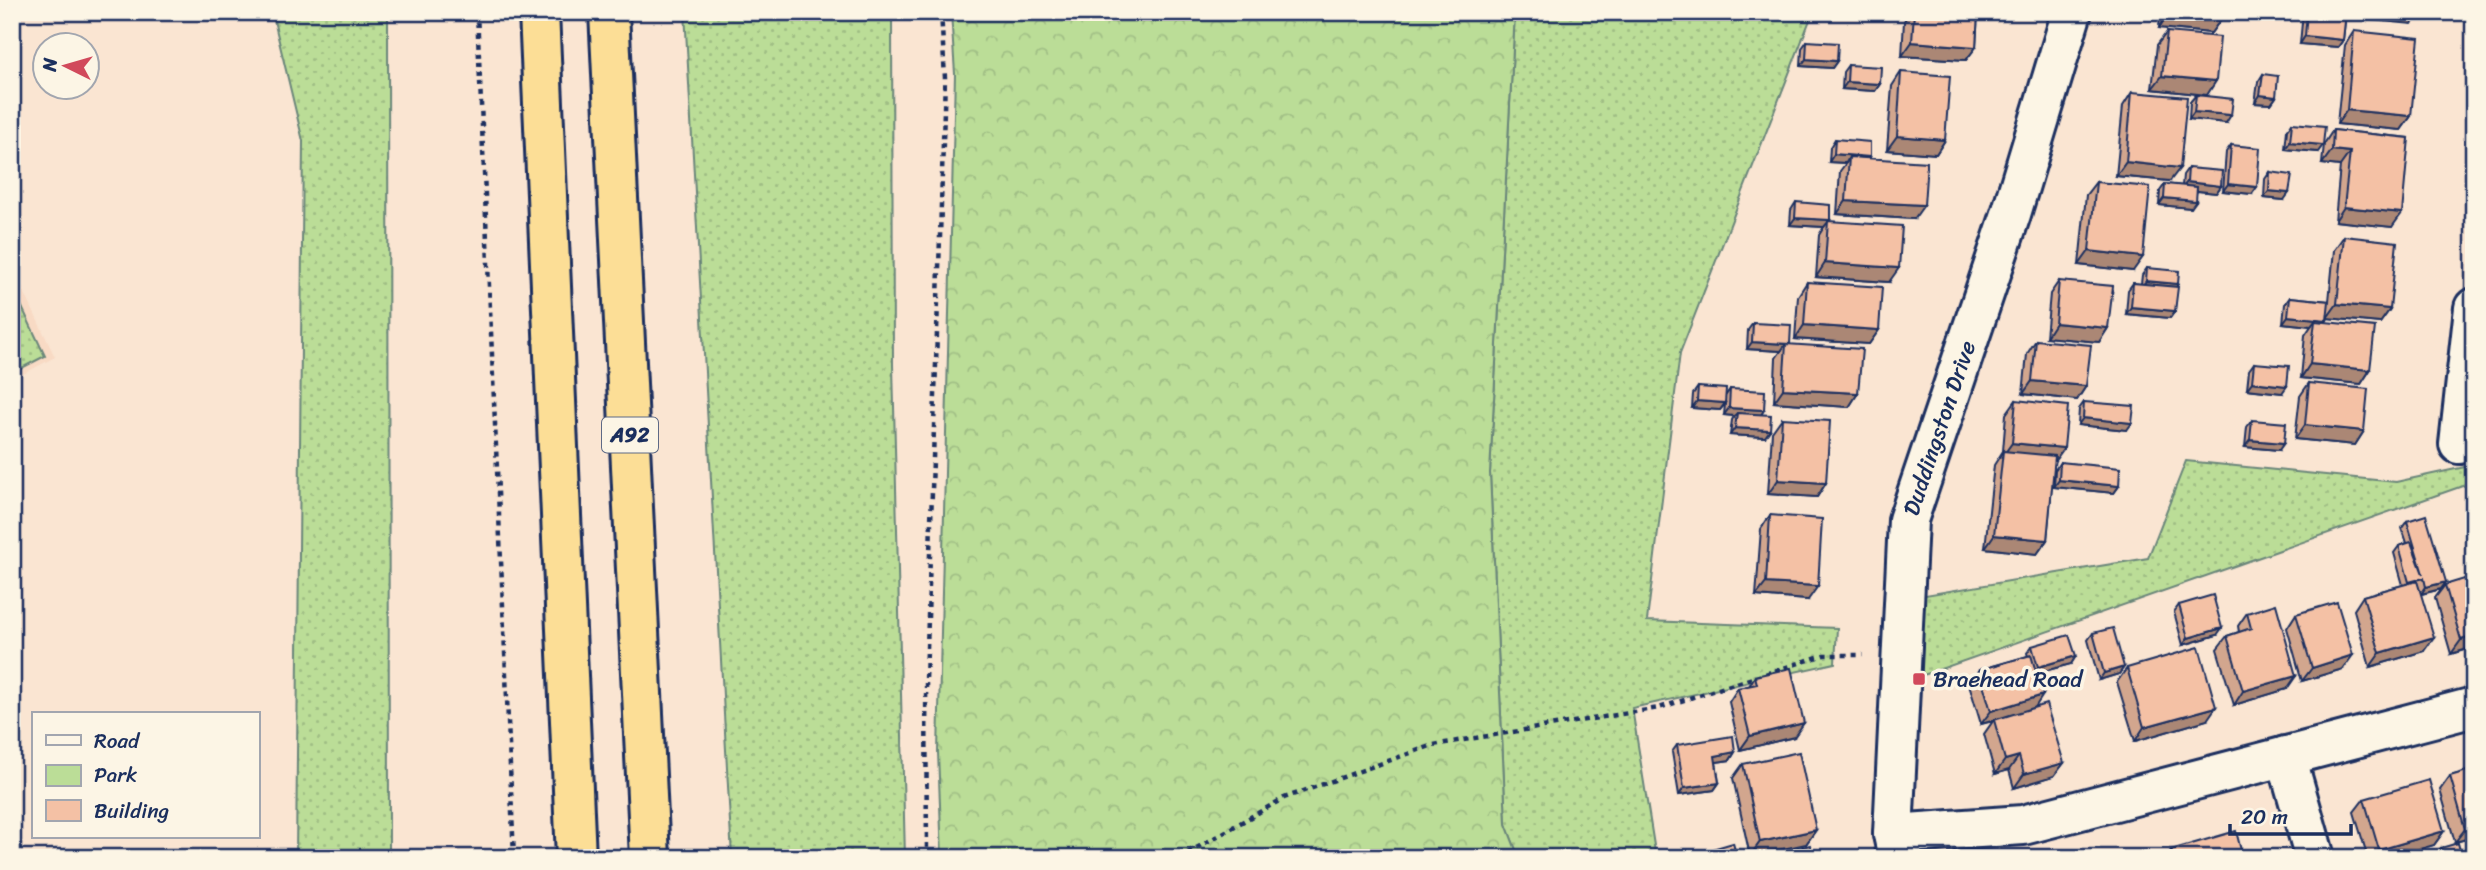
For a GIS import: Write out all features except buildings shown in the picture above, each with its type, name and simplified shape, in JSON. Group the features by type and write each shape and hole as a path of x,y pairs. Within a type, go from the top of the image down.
{"highway":[{"path":"539,12 576,858"},
{"name":"A92","path":"609,12 650,858"}],"street":[{"name":"Duddingston Drive","path":"1895,846 1908,520 2011,214 2072,12"},
{"path":"2459,443 2474,308"},
{"path":"1895,846 2023,825 2474,707"},
{"path":"2286,756 2315,858"}],"path":[{"path":"477,12 514,858"},
{"path":"927,858 926,681 945,78 941,12"},
{"path":"1179,858 1284,798 1433,745 1659,708 1824,654 1902,655"}],"shaded area":[{"path":"12,266 55,357 12,380"}],"green space":[{"path":"272,12 388,12 389,858 296,858 303,141"},
{"path":"685,12 892,12 893,365 905,858 732,858"},
{"path":"951,12 1515,12 1490,473 1506,824 1519,858 942,858 938,752 955,74"},
{"path":"1515,12 1813,12 1680,353 1647,621 1837,628 1835,663 1632,708 1656,858 1519,858 1506,824 1490,473"},
{"path":"12,286 45,356 12,373"},
{"path":"2186,461 2396,482 2474,465 2474,482 1915,678 1925,595 2148,558"}],"place":[{"name":"Braehead Road","path":"1919,679"}]}
